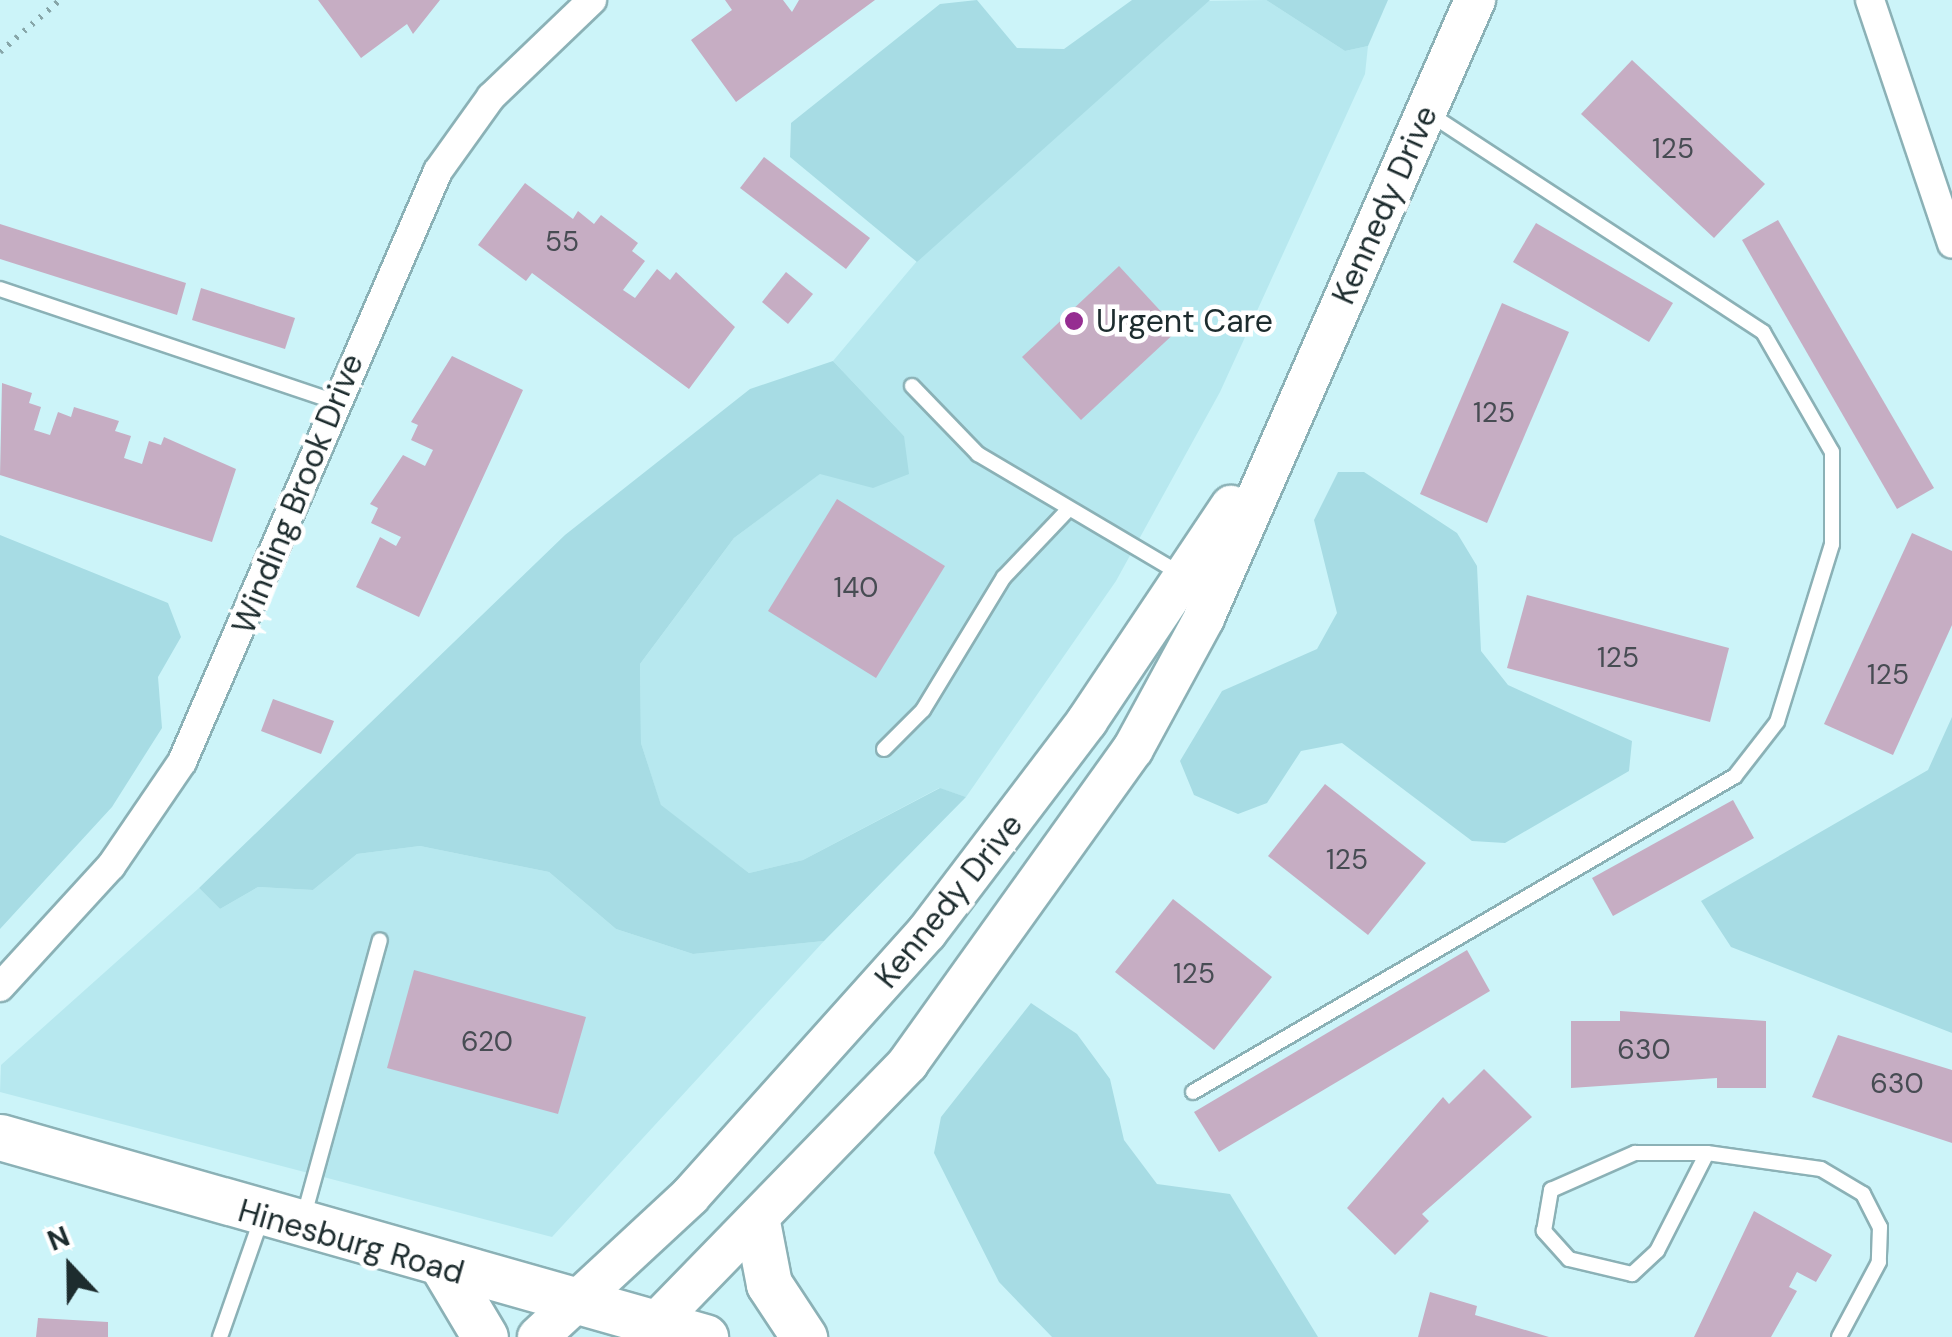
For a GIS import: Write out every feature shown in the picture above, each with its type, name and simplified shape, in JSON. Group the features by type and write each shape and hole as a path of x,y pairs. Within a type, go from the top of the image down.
{"main road":[{"name":"Kennedy Drive","path":"649,1330 758,1227 908,1064 1058,866 1204,618 1475,0"},
{"name":"Kennedy Drive","path":"538,1337 733,1151 927,932 1186,576 1293,410"},
{"name":"Hinesburg Road","path":"0,1137 281,1223 575,1304 649,1330 704,1337"},
{"path":"758,1227 770,1284 804,1337"},
{"path":"444,1268 485,1337"}],"street":[{"name":"Winding Brook Drive","path":"0,987 111,866 182,762 397,251 465,128 592,0"},
{"path":"1870,0 1952,244"}],"lane":[{"path":"1193,1092 1734,776 1777,722 1832,544 1832,452 1792,370 1763,332 1427,113"},
{"path":"0,289 336,402"},
{"path":"912,386 978,454 1066,512 1186,576"},
{"path":"884,750 923,710 1004,577 1066,512"},
{"path":"220,1337 281,1223 380,940"},
{"path":"1707,1153 1657,1251 1632,1274 1569,1260 1544,1231 1551,1190 1591,1165 1634,1153 1707,1153 1821,1169 1863,1194 1880,1226 1880,1262 1839,1337"}],"path":[{"path":"0,52 60,0"}],"shaded area":[{"path":"977,0 1017,48 1064,49 1132,0 1210,0 917,262 790,157 791,123 940,4"},
{"path":"1266,0 1345,51 1368,46 1365,74 1220,392 1116,581 966,797 939,788 803,860 749,873 661,806 641,743 640,664 734,538 821,473 873,487 904,436 833,361 917,261 1205,1"},
{"path":"1266,0 1388,0 1368,46 1345,51"},
{"path":"833,361 904,436 909,474 873,488 820,474 734,538 640,664 641,743 661,805 749,873 803,860 940,788 966,797 824,941 693,954 616,929 549,872 420,846 357,854 313,890 258,887 220,909 199,888 565,535 750,389"},
{"path":"1338,472 1364,472 1457,533 1477,566 1481,651 1508,685 1632,741 1629,771 1505,843 1472,841 1342,743 1301,751 1267,803 1238,814 1194,795 1180,761 1222,691 1317,649 1337,613 1314,520"},
{"path":"0,535 168,603 181,637 158,677 162,728 112,807 0,929"},
{"path":"1952,717 1952,1033 1731,947 1701,901 1928,770"},
{"path":"420,846 549,872 616,929 693,954 824,941 552,1237 0,1092 1,1065 199,888 220,909 258,887 313,890 357,854"},
{"path":"1031,1003 1077,1034 1110,1079 1124,1140 1157,1184 1230,1194 1318,1337 1052,1337 999,1282 934,1153 941,1117"}],"building":[{"path":"318,0 440,0 413,34 407,24 361,58"},
{"path":"725,0 783,0 792,12 799,0 875,0 736,102 691,40 732,10"},
{"path":"1632,60 1765,184 1714,238 1581,114"},
{"path":"764,157 870,238 846,269 740,188"},
{"path":"525,183 573,219 578,211 594,224 601,215 638,243 632,251 645,261 623,290 635,298 657,269 670,280 676,272 735,327 689,389 532,273 526,281 478,245"},
{"path":"1778,220 1934,488 1897,509 1742,240"},
{"path":"1536,223 1673,303 1649,342 1513,262"},
{"path":"0,224 186,283 177,315 0,259"},
{"path":"1119,266 1178,330 1081,420 1022,357"},
{"path":"786,272 813,294 788,324 762,302"},
{"path":"201,288 295,318 285,349 192,320"},
{"path":"1502,303 1569,332 1487,523 1420,494"},
{"path":"452,356 523,390 419,617 356,587 380,537 396,546 401,537 371,523 378,508 370,504 403,455 425,466 433,450 411,440 418,425 411,422"},
{"path":"2,383 32,393 29,403 41,407 34,430 50,435 58,412 71,417 74,407 119,421 115,431 131,436 124,458 142,464 149,441 161,445 164,437 236,469 212,542 0,475"},
{"path":"837,499 945,566 876,678 768,611"},
{"path":"1912,533 1952,551 1952,625 1893,755 1824,724"},
{"path":"1527,595 1729,648 1710,722 1507,668"},
{"path":"273,699 334,721 321,754 261,731"},
{"path":"1325,784 1426,863 1368,935 1268,856"},
{"path":"1733,800 1754,838 1613,916 1592,878"},
{"path":"1173,899 1272,977 1214,1050 1115,972"},
{"path":"1467,950 1490,991 1219,1152 1194,1112"},
{"path":"414,970 586,1017 558,1114 387,1068"},
{"path":"1620,1011 1766,1021 1766,1088 1717,1088 1717,1078 1571,1088 1571,1021 1620,1021"},
{"path":"1838,1035 1952,1070 1952,1143 1812,1097"},
{"path":"1484,1069 1532,1117 1422,1214 1429,1221 1395,1255 1347,1208 1443,1097 1449,1104"},
{"path":"1754,1211 1832,1255 1816,1282 1797,1272 1789,1287 1797,1291 1771,1337 1694,1337"},
{"path":"1430,1292 1477,1306 1475,1315 1549,1337 1418,1337"},
{"path":"38,1318 108,1322 108,1337 36,1337"}],"place":[{"name":"Urgent Care","path":"1074,321"}]}
